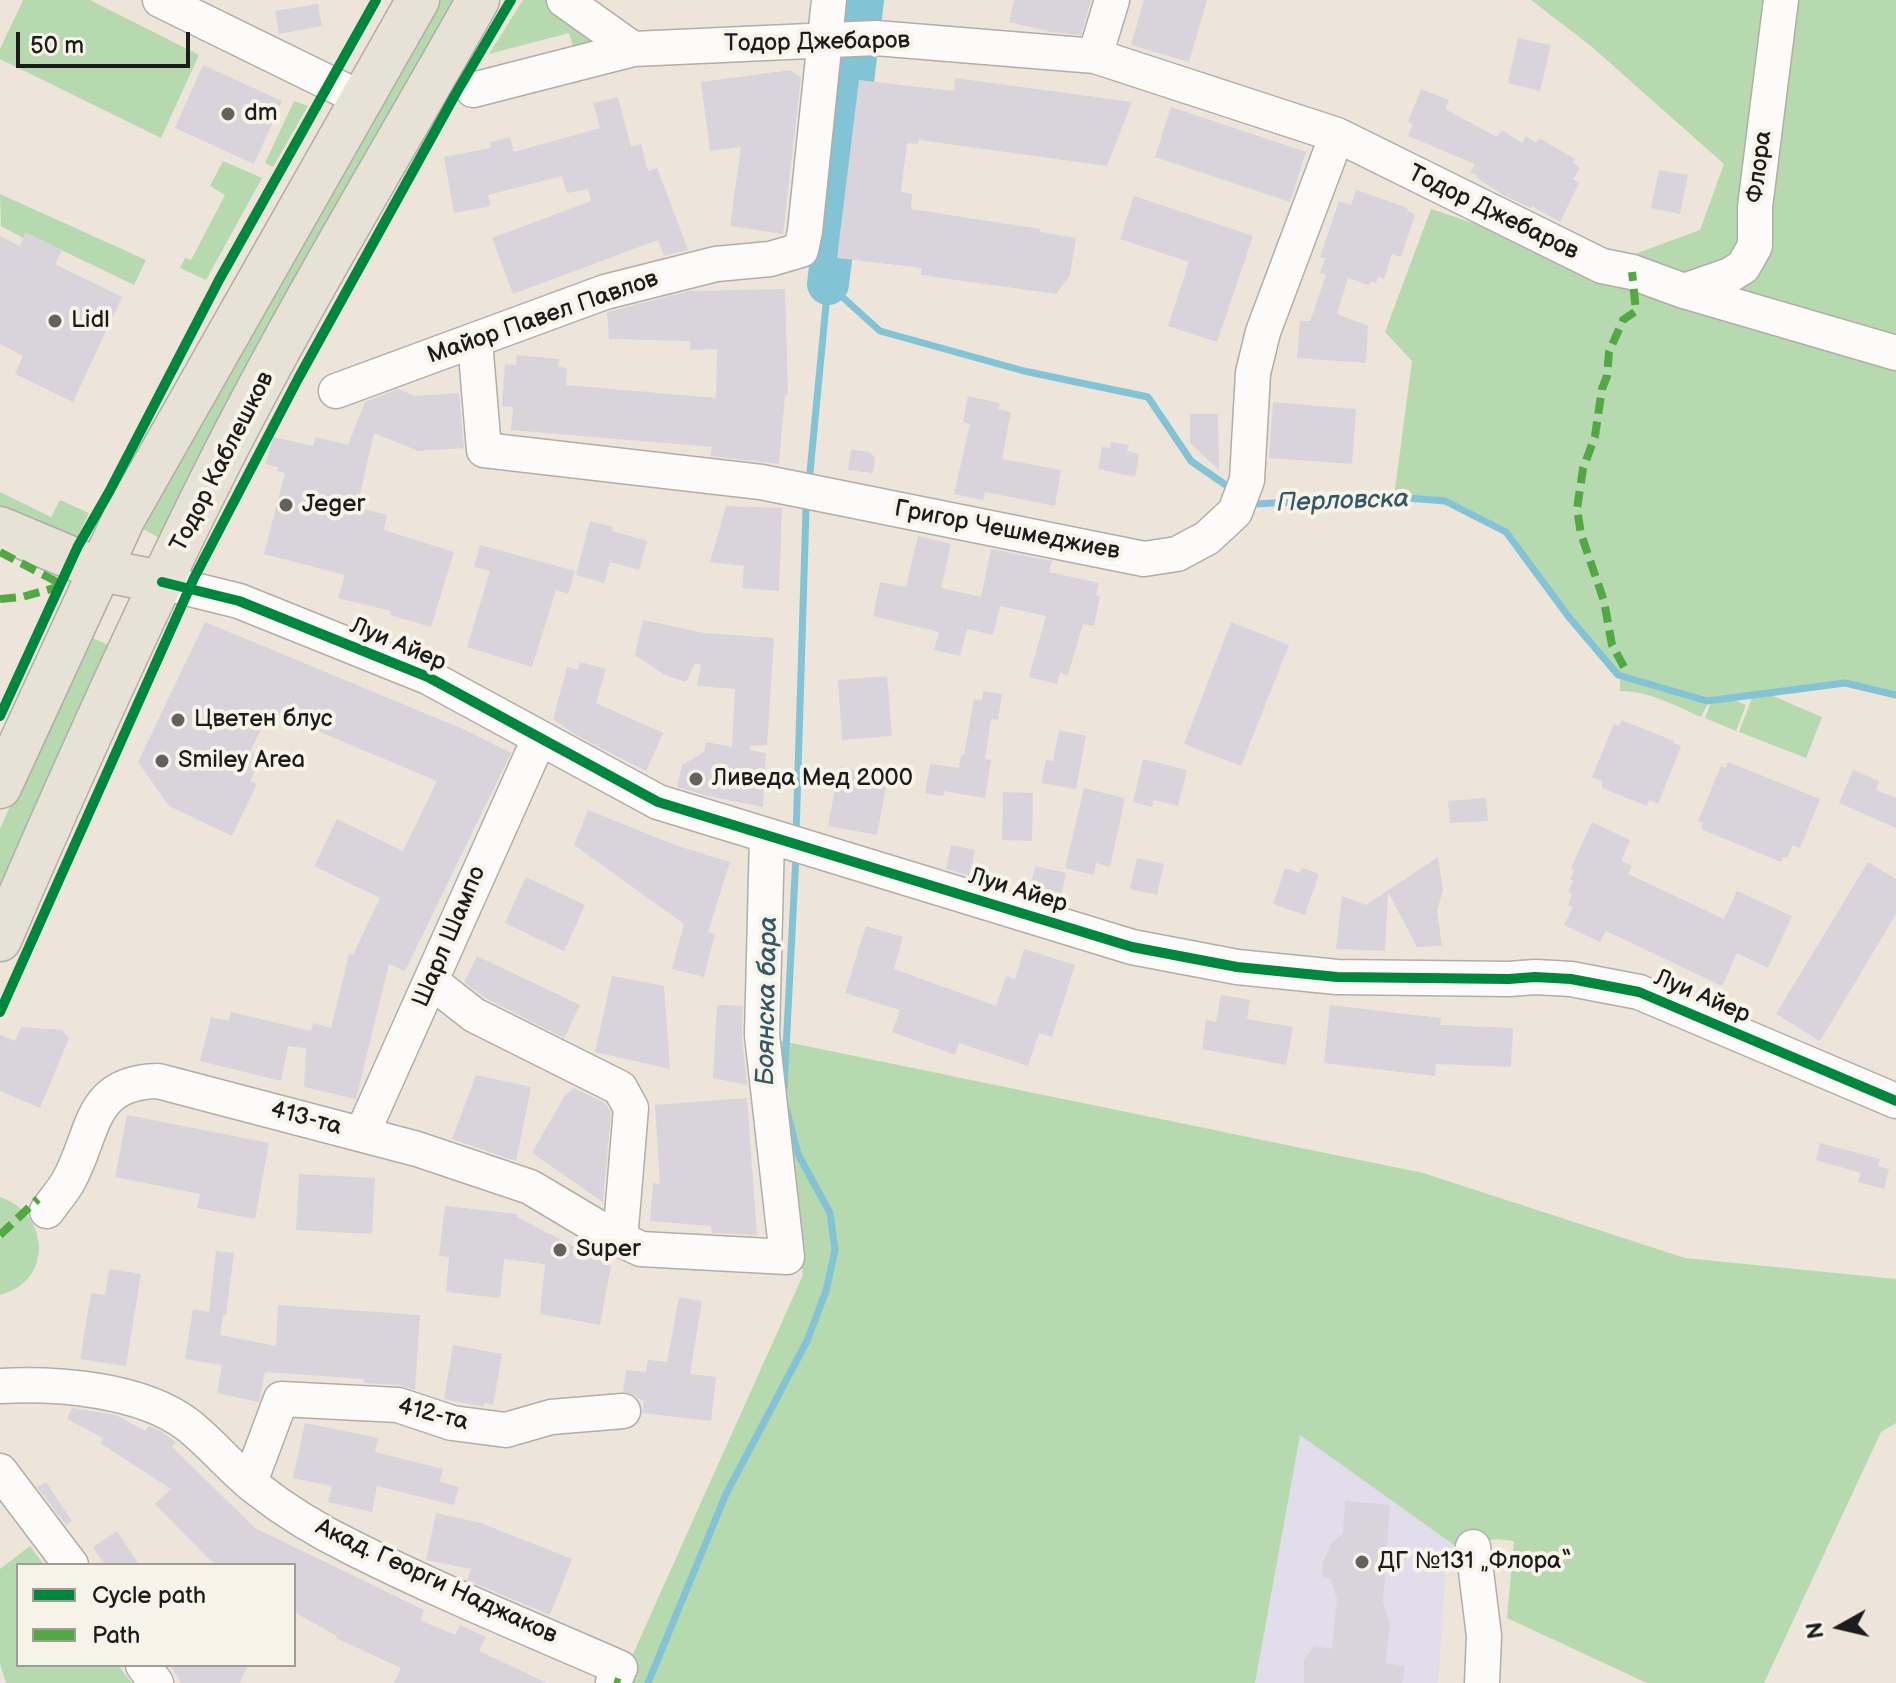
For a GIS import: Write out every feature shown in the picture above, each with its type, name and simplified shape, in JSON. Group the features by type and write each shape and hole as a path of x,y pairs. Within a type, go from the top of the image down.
{"main road":[{"path":"0,787 129,509 418,0"},
{"name":"Тодор Каблешков","path":"0,940 71,776 162,582 259,387 478,0"},
{"name":"Луи Айер","path":"0,528 100,570 162,582"}],"street":[{"path":"160,0 362,99"},
{"path":"564,0 633,49"},
{"path":"827,40 829,0"},
{"path":"1095,56 1112,0"},
{"name":"Флора","path":"1684,291 1730,275 1743,267 1755,246 1755,207 1781,0"},
{"name":"Тодор Джебаров","path":"473,90 633,49 869,38 1095,56 1337,135 1602,266 1632,272 1684,291 1896,353"},
{"name":"Майор Павел Павлов","path":"336,391 605,292 716,264 770,259 801,250 827,40"},
{"name":"Григор Чешмеджиев","path":"475,341 484,450 761,482 1144,559 1177,554 1207,538 1235,512 1247,480 1253,373 1263,332 1337,135"},
{"name":"Луи Айер","path":"162,582 239,601 428,677 658,802 1132,947 1237,967 1337,977 1559,978 1639,992 1896,1101"},
{"name":"Шарл Шампо","path":"362,1134 539,739"},
{"name":"413-та","path":"47,1211 69,1180 93,1116 105,1100 121,1088 138,1081 158,1081 417,1149 530,1187 641,1249 787,1257 762,1035 787,843"},
{"path":"432,982 474,1015 620,1088 631,1108 620,1240"},
{"name":"Акад. Георги Наджаков","path":"0,1386 45,1385 94,1391 159,1409 187,1424 250,1482 351,1548 616,1675"},
{"name":"412-та","path":"250,1482 281,1399 398,1405 452,1423 506,1430 551,1417 623,1411"},
{"path":"0,1471 69,1563"},
{"path":"1473,1547 1484,1636 1482,1683"}],"shaded area":[{"name":"ДГ №131 „Флора“","path":"1300,1434 1454,1545 1446,1566 1438,1683 1255,1683"}],"green space":[{"path":"23,0 90,0 199,55 161,138 0,59 0,49"},
{"path":"433,0 460,0 161,539 138,526"},
{"path":"523,0 549,0 592,40 574,50 569,33 489,54"},
{"path":"1531,0 1896,0 1896,695 1845,683 1766,693 1822,717 1806,758 1739,732 1753,695 1730,698 1746,705 1736,731 1705,718 1712,700 1618,675 1568,616 1505,532 1445,501 1394,497 1412,361 1385,332 1431,209 1602,266 1700,230 1724,164 1591,46"},
{"path":"294,101 308,106 273,167 265,163"},
{"path":"223,161 262,178 206,280 180,268 185,258 191,260 225,195 210,186"},
{"path":"0,194 146,260 134,285 26,233 23,238 1,226"},
{"path":"0,492 51,517 60,500 89,513 74,544 0,509"},
{"path":"85,635 109,645 0,889 0,829"},
{"path":"1620,677 1708,703 1701,717 1652,696 1620,691"},
{"path":"772,1039 1423,1173 1685,1258 1896,1279 1896,1423 1881,1432 1764,1683 1647,1683 1507,1618 1514,1541 1497,1539 1454,1545 1300,1435 1255,1683 620,1683 803,1275"},
{"path":"0,1197 17,1206 29,1218 39,1247 37,1262 30,1276 18,1287 0,1295"},
{"path":"30,1546 43,1563 16,1563 16,1667 120,1667 132,1683 6,1683 0,1664 0,1569"}],"building":[{"path":"1014,0 1091,0 1081,35 1009,22"},
{"path":"1144,0 1207,0 1189,62 1131,45"},
{"path":"318,4 322,26 279,34 275,11"},
{"path":"1518,38 1551,45 1540,91 1508,83"},
{"name":"dm","path":"203,65 282,101 254,164 175,128"},
{"path":"791,70 801,78 783,234 730,226 741,147 710,151 701,82"},
{"path":"955,78 1132,102 1107,166 919,140 918,144 907,143 901,192 912,194 911,209 1040,229 1040,232 1076,238 1070,275 1056,294 921,275 922,268 837,258 859,80 954,91"},
{"path":"1421,89 1449,100 1445,109 1497,137 1502,130 1522,143 1526,136 1536,143 1539,138 1575,159 1573,163 1580,168 1573,179 1579,183 1560,222 1532,206 1505,196 1477,178 1470,172 1475,164 1408,136 1413,124 1408,122"},
{"path":"618,97 631,147 641,144 648,171 657,168 688,250 664,256 658,240 513,294 492,238 591,201 588,189 567,193 562,176 488,195 491,206 454,213 444,157 491,148 490,142 510,137 514,152 600,128 593,103"},
{"path":"1171,107 1306,152 1290,202 1155,157"},
{"path":"1659,170 1688,175 1680,214 1651,208"},
{"path":"1356,190 1408,208 1407,211 1415,214 1401,257 1392,254 1384,279 1378,277 1376,283 1371,281 1369,285 1348,278 1337,314 1368,326 1366,363 1297,358 1300,321 1310,321 1326,275 1320,273 1325,259 1320,257 1339,201 1351,205"},
{"path":"1134,196 1253,236 1217,342 1168,326 1189,262 1120,239"},
{"name":"Lidl","path":"25,233 62,250 55,264 122,297 73,402 15,374 23,356 0,344 0,236 20,246"},
{"path":"785,289 788,395 785,395 779,464 711,456 712,447 511,430 513,407 502,406 505,364 516,365 517,355 559,359 558,367 567,368 566,385 716,398 717,349 690,350 690,341 609,339 607,312 689,291"},
{"path":"398,389 415,396 459,393 464,448 418,451 374,433 357,507 387,515 384,530 454,552 431,627 390,615 391,611 338,598 345,575 264,554 285,473 277,471 278,467 266,464 273,437 313,446 316,437 348,445 365,402"},
{"path":"968,396 1000,403 998,409 1011,412 1002,459 1061,470 1055,506 985,492 983,500 954,494 970,424 963,422"},
{"path":"1273,402 1356,409 1352,464 1269,458"},
{"path":"1190,414 1218,414 1219,470 1190,443"},
{"path":"1111,442 1129,445 1127,451 1139,454 1135,477 1098,469 1102,447 1110,448"},
{"path":"851,449 869,452 875,457 873,473 848,470"},
{"path":"726,506 782,508 779,591 742,588 744,566 710,562"},
{"path":"590,521 647,541 639,570 610,562 604,583 576,575"},
{"path":"918,536 951,544 941,588 981,597 991,549 1052,561 1049,572 1099,583 1096,595 1100,596 1094,626 1083,624 1068,675 1060,673 1057,684 1029,677 1046,616 1000,606 993,635 967,629 960,656 934,650 939,632 873,616 880,582 906,587"},
{"path":"480,545 575,571 568,594 556,590 532,667 467,647 490,571 474,567"},
{"path":"643,620 704,633 774,638 767,745 750,746 750,750 766,753 763,807 677,787 682,765 704,752 706,742 732,747 735,689 697,686 701,665 695,663 686,682 663,674 635,655"},
{"path":"205,622 463,729 511,753 405,971 389,964 356,1099 304,1087 306,1048 288,1046 281,1081 200,1061 211,1017 229,1021 231,1012 311,1031 313,1023 331,1028 349,954 353,955 380,898 314,866 337,819 403,851 437,781 270,711 250,752 262,758 250,781 257,784 232,836 169,806 138,762"},
{"path":"1231,622 1289,645 1241,766 1184,744"},
{"path":"580,662 606,669 596,703 663,733 646,771 581,738 553,719 567,667 578,670"},
{"path":"887,676 892,736 842,740 838,680"},
{"path":"983,691 1002,694 998,720 991,719 985,759 991,760 985,798 944,791 943,796 925,793 930,764 959,768 974,699 982,700"},
{"path":"1622,720 1681,746 1658,804 1649,800 1647,806 1602,788 1602,781 1592,777 1614,724 1619,726"},
{"path":"1059,730 1086,736 1076,789 1041,783 1046,760 1053,761"},
{"path":"1143,759 1187,770 1178,806 1154,800 1152,807 1133,802"},
{"path":"1728,762 1820,799 1800,848 1793,845 1787,858 1783,857 1781,862 1701,829 1703,823 1698,821 1721,766 1726,768"},
{"path":"839,767 888,776 877,835 828,826"},
{"path":"1853,770 1879,781 1876,790 1896,798 1896,828 1839,803"},
{"path":"1084,788 1125,798 1110,867 1096,863 1094,875 1065,868"},
{"path":"1003,792 1033,793 1032,841 1002,840"},
{"path":"1486,798 1488,821 1450,823 1448,801"},
{"path":"588,810 675,845 730,862 708,932 715,934 704,977 672,969 684,924 574,845"},
{"path":"1592,822 1630,840 1621,861 1632,866 1628,874 1724,919 1737,891 1792,916 1768,968 1737,953 1722,986 1606,931 1600,942 1564,925 1573,907 1568,905 1572,894 1568,892 1573,881 1570,879 1574,870 1571,868"},
{"path":"951,845 975,850 970,876 946,869"},
{"path":"1438,857 1443,890 1437,911 1442,946 1417,947 1388,892 1385,951 1336,949 1342,896 1366,905"},
{"path":"1137,858 1164,864 1157,895 1130,889"},
{"path":"1868,862 1896,879 1896,914 1820,1041 1776,1014"},
{"path":"1035,866 1066,873 1060,901 1029,895"},
{"path":"1285,868 1300,873 1302,868 1319,874 1305,915 1273,904"},
{"path":"526,877 585,905 564,951 505,923"},
{"path":"866,926 903,937 894,969 996,1006 1006,976 1015,979 1024,949 1075,965 1052,1037 1039,1033 1028,1066 959,1043 955,1055 892,1032 900,1010 845,993"},
{"path":"477,956 580,1005 564,1038 485,998 464,982"},
{"path":"612,976 664,986 670,1069 595,1052"},
{"path":"1221,995 1250,1000 1247,1019 1293,1027 1286,1065 1202,1049 1206,1020 1216,1022"},
{"path":"717,1005 743,1006 742,1037 747,1085 713,1078"},
{"path":"1330,1005 1441,1018 1440,1025 1513,1028 1511,1067 1436,1064 1435,1076 1324,1063"},
{"path":"21,1027 62,1030 69,1038 40,1108 0,1091 0,1035 15,1041"},
{"path":"476,1075 531,1087 516,1161 452,1139"},
{"path":"574,1088 605,1103 611,1112 603,1202 532,1153 565,1095"},
{"path":"747,1098 757,1235 712,1233 711,1226 650,1221 653,1183 660,1184 655,1105"},
{"path":"127,1115 269,1143 255,1219 197,1208 200,1194 115,1177"},
{"path":"1820,1143 1880,1159 1878,1166 1889,1169 1884,1189 1858,1182 1861,1173 1816,1160"},
{"path":"299,1174 375,1178 372,1234 296,1230"},
{"path":"445,1206 517,1214 517,1217 611,1266 600,1325 540,1314 545,1264 504,1259 500,1298 446,1292 449,1257 439,1256"},
{"path":"216,1251 234,1253 226,1315 223,1315 220,1335 276,1346 278,1305 420,1315 415,1390 399,1385 364,1383 364,1379 265,1372 259,1402 217,1393 222,1365 185,1359 193,1309 209,1312"},
{"path":"109,1269 141,1274 126,1366 80,1359 91,1293 105,1295"},
{"path":"679,1297 702,1301 690,1374 716,1377 711,1421 642,1413 644,1401 623,1391 626,1370 646,1372 648,1360 667,1362"},
{"path":"453,1345 502,1354 493,1405 484,1403 484,1407 444,1399"},
{"path":"72,1408 116,1415 145,1431 149,1426 159,1430 176,1442 172,1447 255,1528 424,1610 420,1620 455,1635 460,1625 486,1637 479,1651 547,1683 394,1683 401,1668 336,1638 296,1613 296,1563 215,1563 155,1504 171,1489 100,1443 103,1438 67,1419"},
{"path":"305,1423 378,1438 375,1452 443,1469 440,1482 459,1487 454,1505 377,1486 372,1512 328,1502 332,1486 293,1478"},
{"path":"46,1482 72,1521 66,1525 37,1487"},
{"path":"1345,1501 1390,1505 1383,1602 1390,1625 1385,1663 1405,1666 1402,1683 1304,1683 1304,1660 1314,1646 1332,1649 1337,1599 1330,1578 1322,1577 1323,1562 1331,1544 1343,1533"},
{"path":"436,1513 481,1523 572,1559 550,1615 467,1580 471,1569 426,1560"},
{"path":"117,1531 138,1563 104,1563 93,1547"},
{"path":"171,1667 247,1667 240,1683 181,1683"}],"waterway":[{"name":"Перловска","path":"828,284 863,0"},
{"name":"Перловска","path":"828,284 880,331 1024,371 1148,397 1191,461 1233,490"},
{"name":"Боянска бара","path":"810,472 828,284"},
{"name":"Перловска","path":"1250,502 1394,497 1445,501 1506,532 1568,616 1618,675 1707,701 1845,683 1896,695"},
{"name":"Боянска бара","path":"796,835 806,510"},
{"name":"Боянска бара","path":"784,1087 796,856"},
{"name":"Боянска бара","path":"648,1683 726,1494 807,1341 826,1291 835,1250 830,1213 798,1154 787,1111"}],"marked path":[{"path":"1624,667 1612,645 1604,601 1581,534 1577,509 1583,469 1595,436 1609,352 1623,320 1636,311 1632,272"},
{"path":"0,552 59,583"},
{"path":"0,599 22,597 58,587"},
{"path":"0,1235 38,1199"},
{"path":"614,1681 620,1683"}],"cycle path":[{"path":"0,716 78,546 219,280 376,0"},
{"path":"0,1012 194,578 299,377 511,0"},
{"path":"162,582 239,601 428,677 658,802 1132,947 1237,967 1337,977 1535,977 1571,979 1639,992 1896,1101"}],"place":[{"name":"dm","path":"228,114"},
{"name":"Lidl","path":"55,321"},
{"name":"Jeger","path":"286,505"},
{"name":"Цветен блус","path":"178,720"},
{"name":"Smiley Area","path":"162,761"},
{"name":"Ливеда Мед 2000","path":"696,779"},
{"name":"Super","path":"560,1250"},
{"name":"ДГ №131 „Флора“","path":"1362,1562"}]}
